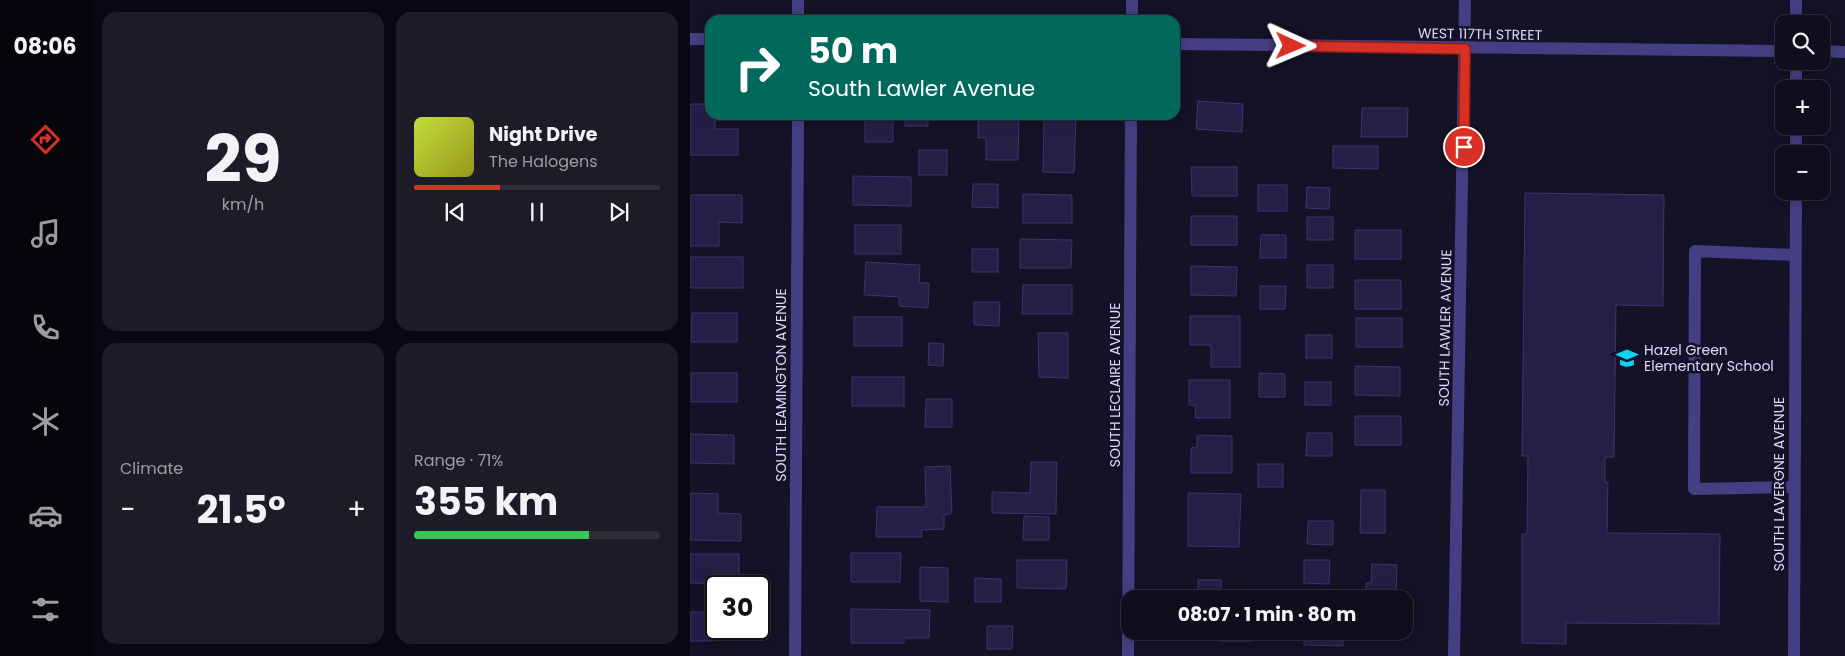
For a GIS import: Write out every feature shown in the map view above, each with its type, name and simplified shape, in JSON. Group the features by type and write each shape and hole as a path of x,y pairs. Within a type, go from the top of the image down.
{"street":[{"path":"798,0 798,15"},
{"path":"1132,0 1132,15"},
{"name":"SOUTH LAWLER AVENUE","path":"1454,656 1465,0"},
{"path":"1796,0 1796,15"},
{"path":"690,39 705,39"},
{"name":"WEST 117TH STREET","path":"1180,44 1465,49 1775,51"},
{"path":"1830,51 1845,52"},
{"name":"SOUTH LEAMINGTON AVENUE","path":"795,656 798,120"},
{"name":"SOUTH LECLAIRE AVENUE","path":"1128,656 1131,120"},
{"name":"SOUTH LAVERGNE AVENUE","path":"1794,656 1796,200"},
{"path":"1794,487 1694,489 1695,252 1795,255"}],"building":[{"path":"1198,101 1243,104 1242,132 1196,129"},
{"path":"690,104 705,104 705,120 715,120 715,129 738,129 738,155 690,155"},
{"path":"1362,108 1408,108 1407,137 1361,137"},
{"path":"865,120 893,120 893,142 865,142"},
{"path":"905,120 928,120 928,126 905,126"},
{"path":"978,120 1019,120 1018,160 986,160 986,138 978,138"},
{"path":"1044,120 1076,120 1074,173 1043,172"},
{"path":"1333,146 1378,146 1378,169 1333,168"},
{"path":"919,150 947,150 947,175 919,175"},
{"path":"1191,167 1237,167 1237,196 1192,196"},
{"path":"853,176 911,177 911,206 853,205"},
{"path":"973,184 998,184 998,208 972,207"},
{"path":"1258,185 1287,185 1287,211 1258,211"},
{"path":"1307,187 1330,188 1329,209 1306,208"},
{"path":"1525,193 1664,195 1663,306 1616,305 1614,457 1605,457 1605,482 1608,482 1607,533 1720,534 1719,624 1566,623 1566,644 1522,643 1522,534 1527,534 1528,456 1522,456"},
{"path":"1023,194 1072,195 1072,223 1023,223"},
{"path":"690,195 742,195 742,223 719,222 719,246 690,246"},
{"path":"1191,216 1237,216 1237,245 1191,245"},
{"path":"1307,217 1333,217 1333,240 1307,240"},
{"path":"855,225 901,225 901,254 855,254"},
{"path":"1355,230 1401,230 1401,259 1355,259"},
{"path":"1261,235 1286,235 1286,258 1260,258"},
{"path":"1020,239 1072,240 1071,268 1020,268"},
{"path":"972,249 998,249 998,272 972,272"},
{"path":"690,257 743,257 743,288 690,288"},
{"path":"866,262 920,265 919,283 929,283 928,308 899,306 899,297 864,295"},
{"path":"1307,265 1333,265 1333,288 1307,288"},
{"path":"1191,266 1237,267 1236,296 1191,295"},
{"path":"1355,280 1401,280 1401,309 1355,309"},
{"path":"1023,285 1072,285 1072,314 1022,314"},
{"path":"1260,286 1286,286 1285,309 1260,309"},
{"path":"974,302 1000,302 999,326 974,325"},
{"path":"692,313 737,313 737,342 691,342"},
{"path":"1190,316 1240,316 1240,367 1211,367 1211,345 1190,345"},
{"path":"854,317 902,317 902,346 854,346"},
{"path":"1356,318 1402,318 1402,347 1356,347"},
{"path":"1038,333 1068,333 1068,378 1039,377"},
{"path":"1306,335 1332,335 1332,358 1306,358"},
{"path":"929,343 944,344 943,366 928,365"},
{"path":"1355,366 1400,367 1400,396 1355,395"},
{"path":"691,373 737,373 737,402 691,402"},
{"path":"1259,373 1285,374 1285,397 1259,397"},
{"path":"852,377 904,377 904,406 852,406"},
{"path":"1189,380 1230,380 1230,418 1195,418 1196,405 1189,405"},
{"path":"1305,382 1331,382 1331,405 1305,405"},
{"path":"926,399 952,399 952,427 925,427"},
{"path":"1355,416 1401,416 1401,445 1355,445"},
{"path":"1307,433 1332,433 1332,456 1306,456"},
{"path":"690,434 734,435 734,464 690,463"},
{"path":"1197,435 1232,436 1232,473 1191,473 1191,448 1197,447"},
{"path":"1031,462 1057,462 1056,514 992,513 992,492 1030,493"},
{"path":"1258,464 1283,464 1283,487 1258,487"},
{"path":"950,466 952,513 944,515 944,529 921,530 922,537 876,537 877,507 926,507 925,467"},
{"path":"1361,490 1385,490 1385,533 1360,533"},
{"path":"690,493 718,494 718,513 741,514 741,541 690,540"},
{"path":"1188,493 1241,494 1239,547 1188,546"},
{"path":"1024,516 1049,517 1049,540 1023,540"},
{"path":"1308,521 1333,521 1333,545 1307,544"},
{"path":"851,553 901,553 900,582 851,582"},
{"path":"690,554 739,554 739,575 705,575 705,583 690,583"},
{"path":"1017,560 1067,560 1066,589 1017,588"},
{"path":"1304,560 1330,560 1329,584 1304,583"},
{"path":"1372,564 1397,565 1396,590 1366,590 1366,583 1371,583"},
{"path":"920,567 948,568 948,602 920,601"},
{"path":"975,578 1001,579 1001,602 975,602"},
{"path":"1198,580 1221,580 1221,590 1198,590"},
{"path":"851,609 930,610 929,638 904,638 904,643 851,643"},
{"path":"690,612 705,612 705,640 713,641 690,641"},
{"path":"987,626 1013,626 1012,649 987,649"},
{"path":"1219,640 1251,640 1251,641"},
{"path":"1304,640 1343,640 1343,646 1304,645"}],"place":[{"name":"Hazel Green Elementary School","path":"1627,358"}],"route":[{"path":"1291,46 1465,49 1464,147"}]}
